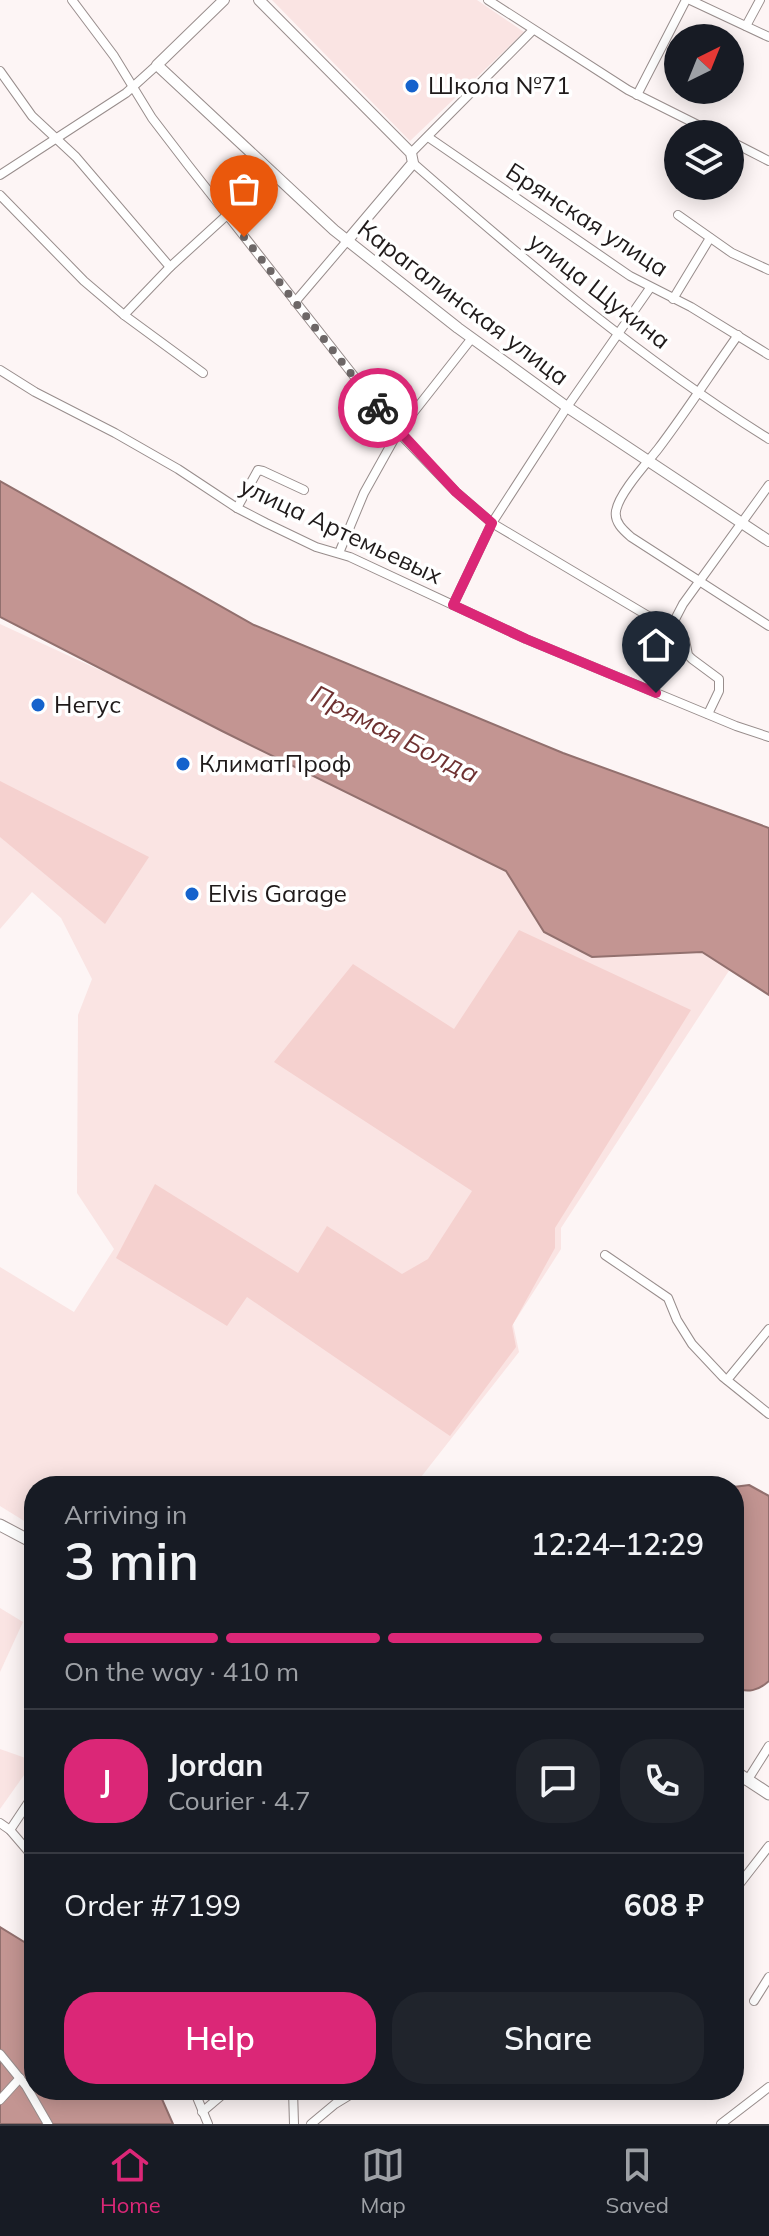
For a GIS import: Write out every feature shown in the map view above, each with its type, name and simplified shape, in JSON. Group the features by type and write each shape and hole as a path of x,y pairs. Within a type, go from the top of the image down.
{"main road":[{"path":"0,1525 24,1538"},
{"path":"744,1779 769,1794"}],"street":[{"path":"72,0 114,56 152,118 398,432 456,492 492,523 685,640 688,655 719,679 719,691 708,714"},
{"path":"0,175 133,86 224,0"},
{"name":"улица Щукина","path":"259,0 412,158 514,250 619,332 769,439"},
{"path":"488,0 637,95 688,120"},
{"path":"637,95 688,0 769,37"},
{"path":"746,26 760,0"},
{"path":"295,302 428,137 533,30"},
{"name":"Карагалинская улица","path":"157,65 347,241 567,407 769,541"},
{"path":"0,71 42,128 76,157 170,267"},
{"name":"Брянская улица","path":"428,137 630,276 691,307 769,355"},
{"path":"744,148 769,161"},
{"path":"0,195 84,281 124,315 203,373"},
{"path":"124,315 227,215"},
{"path":"678,215 732,253 769,270"},
{"path":"673,299 710,238"},
{"path":"453,605 492,523 567,407 650,288"},
{"path":"738,335 616,511 617,520 631,537 769,626"},
{"path":"339,553 364,493 398,432 472,338"},
{"name":"улица Артемьевых","path":"0,370 178,469 237,508 316,547 339,553 526,639 769,737"},
{"path":"237,508 258,470 304,490"},
{"path":"670,629 683,604 769,485"},
{"path":"605,1255 668,1298 692,1344 727,1380 769,1414"},
{"path":"727,1380 769,1329"},
{"path":"747,1781 769,1746"},
{"path":"10,1830 24,1809"},
{"path":"0,1823 24,1846"},
{"path":"744,1878 769,1846"},
{"path":"754,2001 769,1977"},
{"path":"0,2054 23,2082 0,2100"},
{"path":"721,2124 769,2087"},
{"path":"34,2100 48,2124"},
{"path":"198,2100 208,2124"},
{"path":"202,2112 216,2100"},
{"path":"293,2100 294,2124"},
{"path":"311,2124 342,2100"}],"shaded area":[{"name":"Школа №71","path":"272,0 477,0 524,32 410,141"},
{"path":"0,624 734,963 561,1228 561,1249 513,1324 519,1352 422,1476 24,1476 24,1521 0,1506 0,1267 74,1312 114,1249 77,1193 78,1015 92,979 61,918 32,892 0,929"},
{"path":"0,781 149,857 105,924 0,837"},
{"path":"519,930 691,1010 555,1228 555,1248 512,1326 516,1347 450,1436 247,1297 227,1326 116,1258 155,1184 298,1273 327,1226 402,1274 428,1259 472,1191 274,1062 353,964 454,1029"},
{"path":"0,1608 23,1622 0,1672"},
{"path":"0,1749 24,1757 24,1775 0,1809"}],"water":[{"name":"Прямая Болда","path":"0,481 254,625 563,753 769,828 769,995 702,952 592,957 544,932 506,871 0,617"},
{"path":"749,1485 769,1496 769,1681 748,1691 744,1690 744,1486"},
{"path":"0,1927 24,1942 24,2100 162,2100 173,2124 0,2124"}],"way so far":[{"path":"244,237 378,408"}],"place":[{"name":"Школа №71","path":"412,86"},
{"name":"Негус","path":"38,705"},
{"name":"КлиматПроф","path":"183,764"},
{"name":"Elvis Garage","path":"192,894"}],"route":[{"path":"378,408 456,492 492,523 453,605 656,693"}]}
